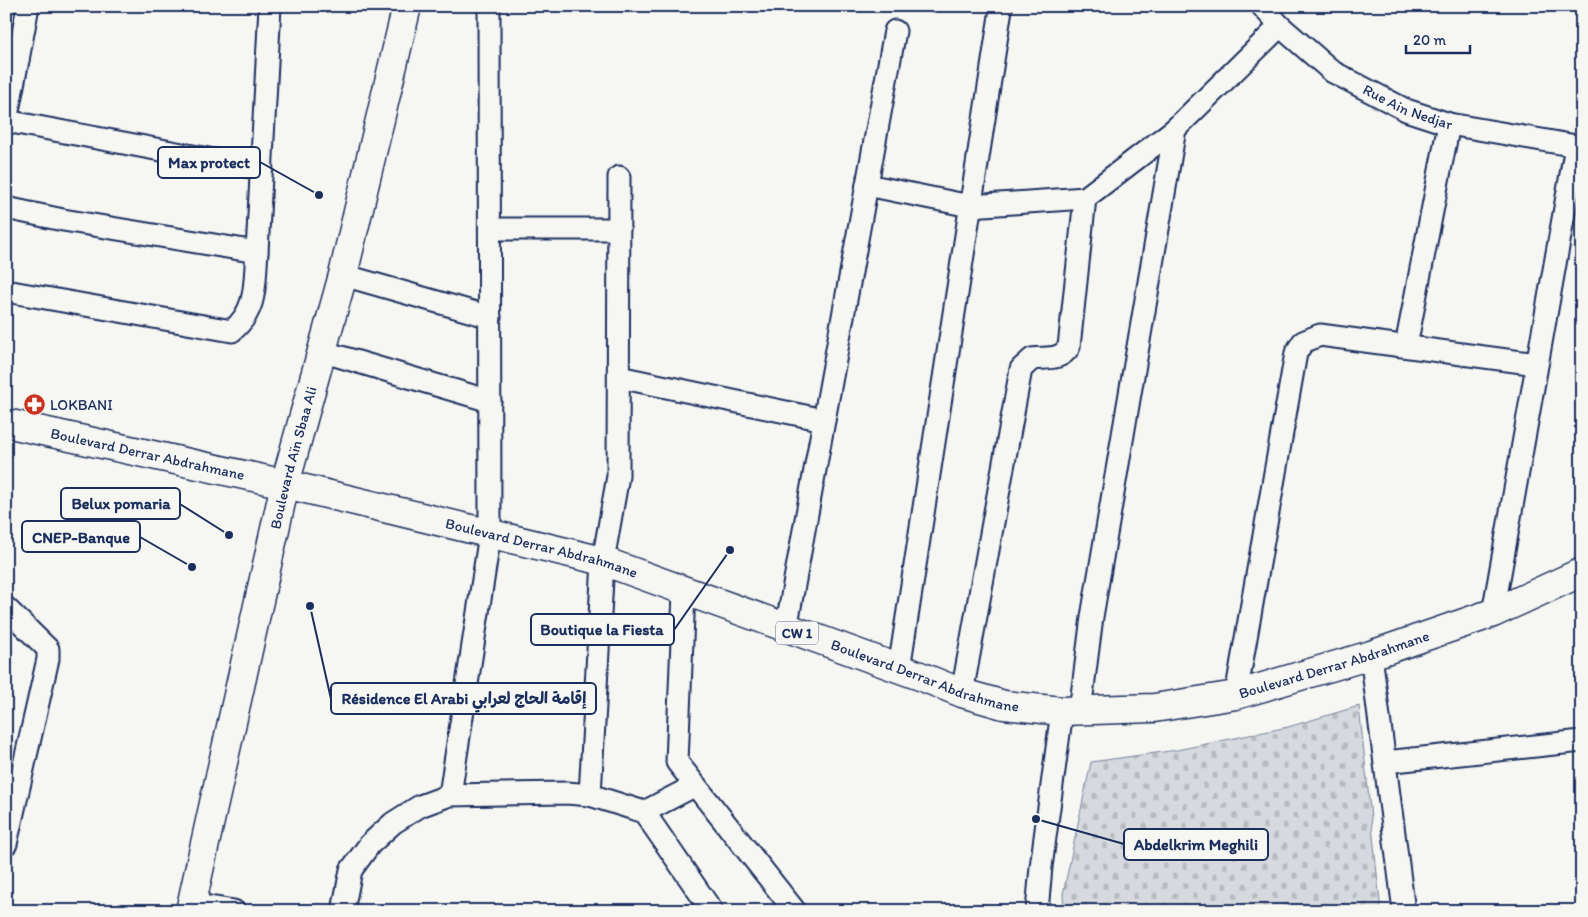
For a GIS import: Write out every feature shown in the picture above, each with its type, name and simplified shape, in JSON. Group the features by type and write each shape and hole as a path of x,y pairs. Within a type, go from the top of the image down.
{"main road":[{"name":"Boulevard Aïn Sbaa Ali","path":"191,907 285,484 343,275 406,6"},
{"name":"Boulevard Derrar Abdrahmane","path":"6,423 285,484 603,561 786,629 899,668 962,693 1004,705 1071,711 1154,708 1236,695 1370,655 1493,613 1582,572"}],"street":[{"path":"28,6 12,59 6,121 262,169"},
{"path":"450,796 490,534 489,6"},
{"name":"Rue Ain Nedjar","path":"1262,6 1280,26 1333,72 1406,110 1449,124 1579,146"},
{"path":"6,291 232,331 245,320 254,297 257,252 262,169 264,8"},
{"path":"899,668 1001,9"},
{"path":"867,184 970,206 1086,198 1175,129 1280,26"},
{"path":"786,629 895,31"},
{"path":"1406,346 1449,124"},
{"path":"1038,911 1042,858 1092,617 1175,129"},
{"path":"1493,613 1537,364 1579,146"},
{"path":"590,795 603,561 618,476 619,177"},
{"path":"962,693 1021,369 1032,359 1060,356 1069,347 1086,198"},
{"path":"6,208 64,220 257,252"},
{"path":"490,229 619,229"},
{"path":"343,275 490,317"},
{"path":"1236,695 1299,347 1308,338 1320,334 1537,364"},
{"path":"321,351 490,401"},
{"path":"618,377 824,420"},
{"path":"684,592 677,762 694,786 795,911"},
{"path":"6,608 48,649 48,659 10,811 6,844"},
{"path":"1370,655 1404,911"},
{"path":"1385,762 1580,737"},
{"path":"644,812 694,786"},
{"path":"343,911 351,870 370,844 393,822 420,806 450,796 566,793 590,795 644,812 712,911"},
{"path":"191,907 234,911"}],"green space":[{"path":"1359,706 1381,911 1064,911 1063,894 1091,762 1177,750 1288,727"}],"place":[{"name":"Max protect","path":"319,195"},
{"name":"LOKBANI","path":"34,405"},
{"name":"Belux pomaria","path":"229,535"},
{"name":"Boutique la Fiesta","path":"730,550"},
{"name":"CNEP-Banque","path":"192,567"},
{"name":"Résidence El Arabi إقامة الحاج لعرابي","path":"310,606"},
{"name":"Abdelkrim Meghili","path":"1036,819"}]}
